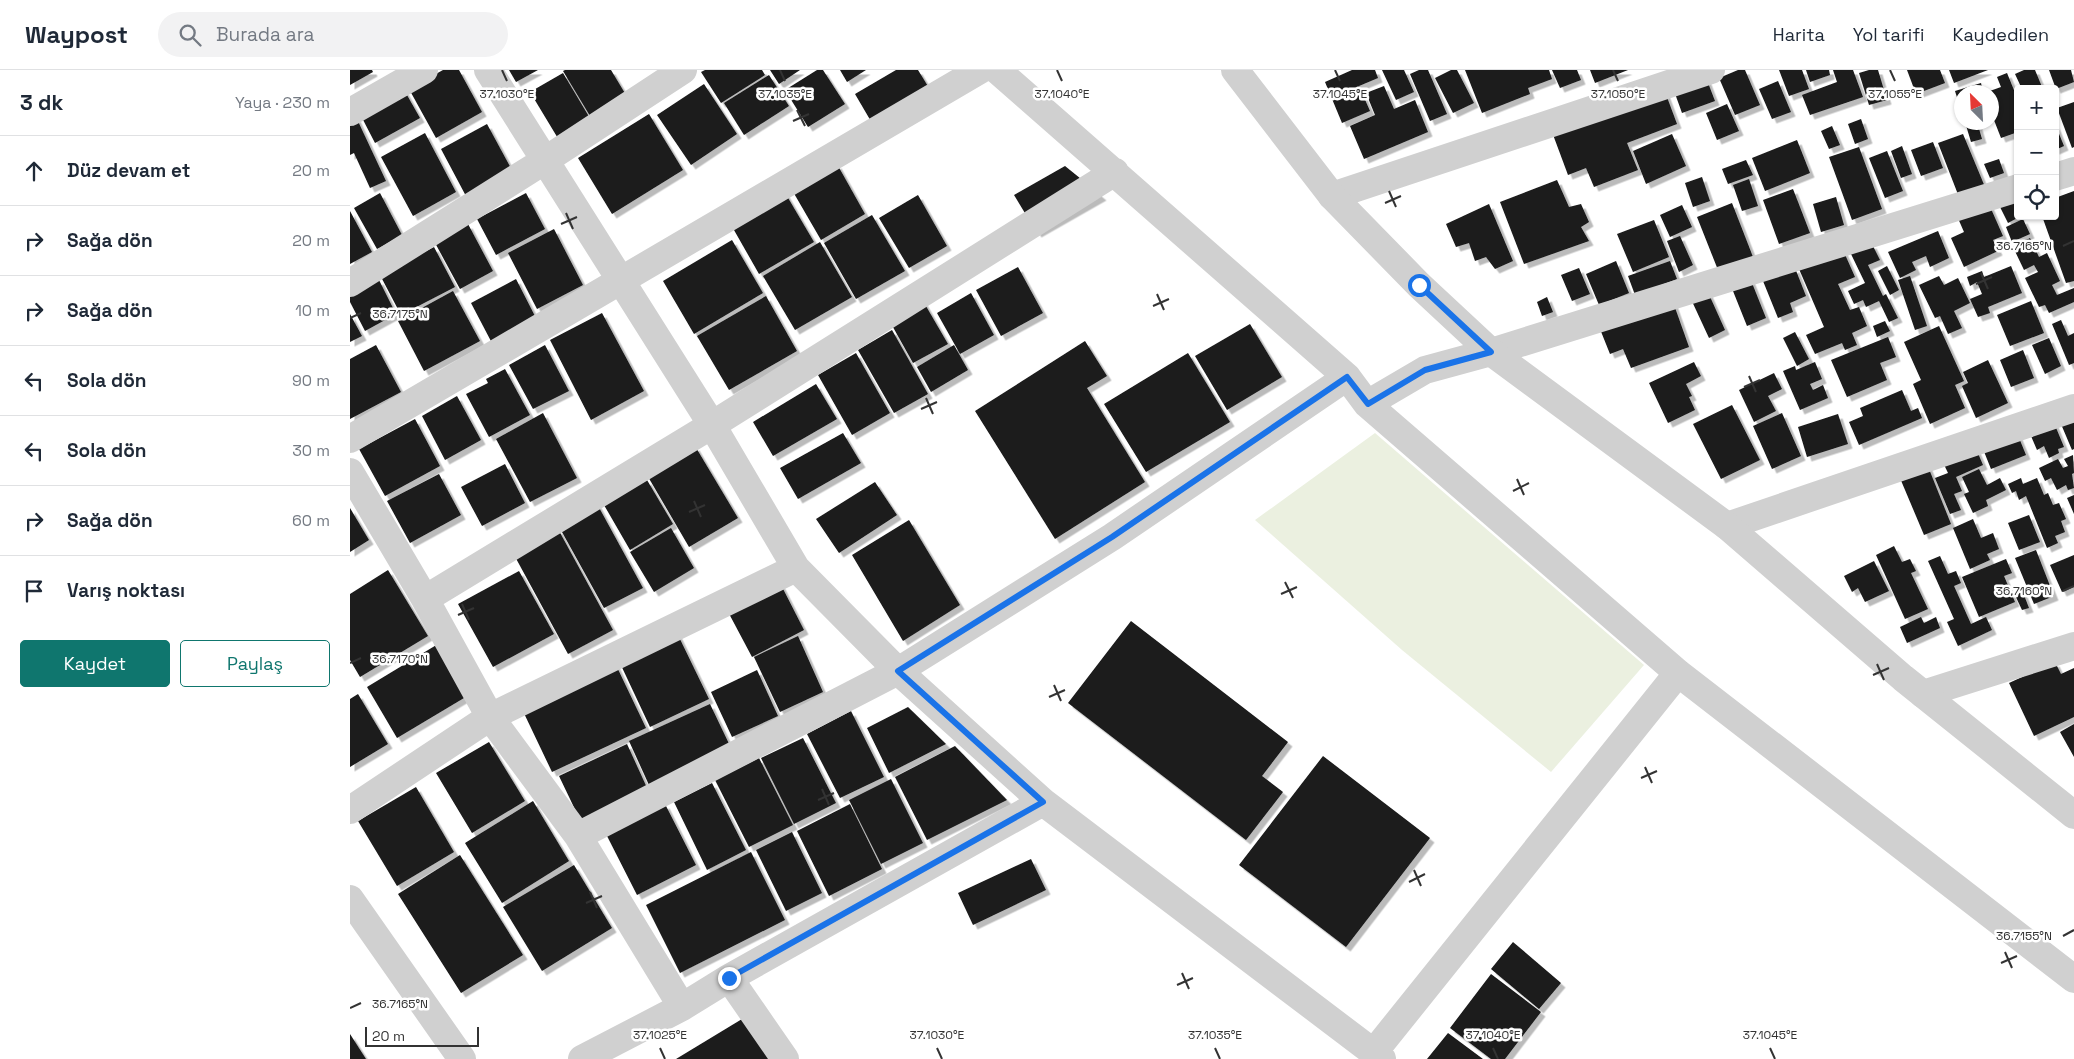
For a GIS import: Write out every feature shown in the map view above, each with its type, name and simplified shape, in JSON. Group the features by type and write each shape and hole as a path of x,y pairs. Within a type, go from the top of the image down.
{"street":[{"path":"350,112 424,70"},
{"path":"488,70 712,425 796,568 898,671 1043,802 1378,1056 1678,673"},
{"path":"350,283 544,161 683,70"},
{"path":"350,439 980,70"},
{"path":"997,70 1347,377 1368,404 1678,673 2074,979"},
{"path":"1235,70 1332,196 1419,285 1491,352 1726,526 1923,694 2074,815"},
{"path":"1332,196 1711,70"},
{"path":"2059,176 2074,171"},
{"path":"425,599 712,425 1115,172"},
{"path":"1368,404 1425,370 1491,352 2014,189"},
{"path":"578,836 898,671 1112,537 1347,377"},
{"path":"1726,526 2074,408"},
{"path":"350,472 425,599 490,717 578,836 682,1008"},
{"path":"350,810 490,717 796,568"},
{"path":"1923,694 2074,646"},
{"path":"582,1059 682,1008 729,978 1043,802"},
{"path":"350,899 462,1059"},
{"path":"729,978 784,1059"}],"green space":[{"path":"1375,433 1644,665 1551,772 1402,650 1255,520"}],"building":[{"path":"350,70 372,70 373,72 350,85"},
{"path":"443,70 459,70 482,112 436,138 409,89"},
{"path":"509,70 538,70 516,82"},
{"path":"611,70 629,100 593,121 563,71"},
{"path":"705,70 762,70 765,75 721,103 701,72"},
{"path":"770,70 800,70 779,84"},
{"path":"817,70 823,70 845,104 808,127 785,90"},
{"path":"840,70 866,70 847,82"},
{"path":"896,70 918,70 937,101 879,135 855,94"},
{"path":"1352,70 1375,70 1378,78 1359,86 1370,111 1342,123 1325,82"},
{"path":"1382,70 1404,70 1414,92 1396,100"},
{"path":"1419,70 1428,70 1447,114 1430,121 1410,74"},
{"path":"1451,70 1457,70 1474,103 1453,113 1435,78"},
{"path":"1465,70 1549,70 1552,79 1528,88 1530,94 1482,113"},
{"path":"1552,70 1577,70 1581,80 1560,88"},
{"path":"1590,70 1628,70 1595,83"},
{"path":"1738,70 1745,70 1760,105 1735,115 1719,78"},
{"path":"1779,70 1802,70 1809,89 1789,96"},
{"path":"1806,70 1829,70 1830,75 1810,82"},
{"path":"1833,70 1853,70 1863,97 1810,115 1802,95 1837,82"},
{"path":"1878,70 1887,100 1869,105 1859,73"},
{"path":"1907,70 1940,70 1945,83 1916,94"},
{"path":"1949,70 1988,70 1954,83"},
{"path":"2024,70 2035,70 2041,85 2020,85 2015,74"},
{"path":"2049,70 2071,70 2074,82 2059,88 2059,85 2055,85"},
{"path":"563,73 591,120 559,140 530,92"},
{"path":"2007,73 2014,90 2014,133 2001,138 1998,130 1999,88 2001,87 1997,77"},
{"path":"769,75 789,106 744,135 724,103"},
{"path":"1705,75 1715,101 1682,113 1673,88"},
{"path":"1778,81 1791,112 1772,119 1759,89"},
{"path":"704,84 737,134 691,165 657,115"},
{"path":"1384,86 1394,109 1415,100 1428,132 1364,159 1350,126 1375,115 1366,93"},
{"path":"403,88 420,118 375,143 359,112"},
{"path":"1664,89 1677,124 1627,143 1638,170 1594,187 1586,168 1568,175 1552,132"},
{"path":"2074,102 2074,147 2072,148 2059,113 2059,107"},
{"path":"1727,104 1739,131 1717,140 1706,113"},
{"path":"649,114 683,170 612,214 578,158"},
{"path":"356,117 386,181 370,188 354,153 350,155 350,120"},
{"path":"1861,119 1868,139 1855,144 1848,124"},
{"path":"487,124 513,172 467,198 441,149"},
{"path":"1832,126 1840,145 1829,149 1821,131"},
{"path":"1967,130 1979,130 1982,139 1971,142"},
{"path":"425,133 456,192 413,216 381,157"},
{"path":"1672,134 1686,166 1646,184 1633,151"},
{"path":"1963,134 1985,187 1959,197 1938,143"},
{"path":"2059,134 2064,146 2059,148"},
{"path":"1797,140 1810,173 1765,191 1752,158"},
{"path":"1933,142 1943,168 1921,176 1911,150"},
{"path":"1902,146 1912,174 1901,178 1891,151"},
{"path":"1859,147 1882,209 1852,220 1829,157"},
{"path":"1887,151 1903,191 1885,198 1869,158"},
{"path":"1999,159 2004,173 1990,178 1984,164"},
{"path":"1746,160 1753,175 1728,184 1722,169"},
{"path":"837,164 865,214 821,240 792,190"},
{"path":"1065,166 1102,196 1037,233 1014,195"},
{"path":"1702,177 1710,201 1693,207 1685,183"},
{"path":"1749,179 1758,206 1742,211 1733,185"},
{"path":"1557,180 1569,207 1581,204 1589,222 1581,227 1589,241 1524,264 1500,202"},
{"path":"1793,189 1810,233 1779,244 1763,200"},
{"path":"784,191 814,242 759,274 730,223"},
{"path":"2074,191 2074,281 2066,283 2043,220 2059,220 2059,197"},
{"path":"380,193 402,235 377,249 354,208"},
{"path":"526,193 545,229 496,255 477,219"},
{"path":"918,195 947,246 909,268 879,218"},
{"path":"1836,197 1844,225 1821,232 1813,204"},
{"path":"2014,200 2014,220 2008,223 2000,207"},
{"path":"1988,202 2003,236 1993,240 1998,251 1964,267 1951,238 1964,232 1957,216"},
{"path":"1732,203 1753,257 1718,270 1697,217"},
{"path":"1489,204 1513,261 1495,269 1486,257 1475,261 1469,243 1456,247 1446,224"},
{"path":"1682,205 1692,227 1670,237 1660,215"},
{"path":"350,211 372,252 350,264"},
{"path":"872,215 905,271 856,299 824,243"},
{"path":"1654,220 1669,257 1633,272 1617,234"},
{"path":"2023,220 2030,234 2012,242 2006,227"},
{"path":"468,224 493,271 460,289 434,241"},
{"path":"554,229 583,285 537,309 508,253"},
{"path":"1938,231 1949,258 1930,267 1926,256 1912,262 1916,270 1900,278 1888,252"},
{"path":"1680,236 1693,265 1679,272 1667,241"},
{"path":"2030,238 2039,257 2047,253 2060,281 2052,285 2057,295 2074,288 2074,302 2049,313 2045,305 2039,307 2025,278 2038,272 2034,265 2024,270 2013,247"},
{"path":"732,240 763,293 694,334 663,281"},
{"path":"820,242 852,297 795,330 763,276"},
{"path":"1872,244 1880,260 1868,265 1883,296 1886,294 1898,318 1889,322 1879,301 1866,307 1863,300 1854,304 1848,291 1865,283 1851,254"},
{"path":"434,247 455,287 401,315 380,275"},
{"path":"1843,250 1855,277 1838,284 1850,310 1859,307 1867,326 1852,333 1857,345 1845,350 1842,343 1815,354 1806,335 1824,327 1799,269"},
{"path":"1616,261 1629,293 1599,305 1586,274"},
{"path":"1670,261 1677,279 1635,295 1628,276"},
{"path":"1887,266 1899,290 1890,295 1878,271"},
{"path":"2011,266 2022,293 1988,307 1990,313 1978,317 1970,299 1982,294 1977,282 1970,286 1967,277 1982,271 1984,277"},
{"path":"1018,267 1043,313 1001,336 976,290"},
{"path":"1579,268 1590,294 1572,301 1561,275"},
{"path":"1795,268 1806,296 1790,303 1793,312 1778,318 1763,281"},
{"path":"1910,276 1927,326 1915,330 1898,280"},
{"path":"1939,276 1944,285 1958,278 1970,303 1954,311 1962,328 1948,334 1940,316 1935,318 1919,285"},
{"path":"1750,278 1766,318 1747,326 1731,286"},
{"path":"516,279 538,322 493,345 471,303"},
{"path":"379,280 396,314 365,331 350,302 350,295"},
{"path":"1707,290 1725,330 1709,338 1690,297"},
{"path":"453,291 480,341 424,371 398,321"},
{"path":"971,293 994,335 960,354 937,313"},
{"path":"766,296 797,351 729,390 697,336"},
{"path":"1547,297 1553,312 1542,316 1537,302"},
{"path":"923,301 948,344 913,363 889,320"},
{"path":"2031,301 2044,333 2010,346 1997,315"},
{"path":"1673,302 1689,347 1631,368 1623,349 1610,354 1600,329"},
{"path":"602,313 644,391 591,420 550,340"},
{"path":"350,314 362,336 350,342"},
{"path":"2061,320 2068,336 2074,333 2074,363 2069,365 2052,324"},
{"path":"1885,321 1890,331 1877,337 1873,326"},
{"path":"1250,324 1282,377 1227,410 1195,356"},
{"path":"1939,326 1964,381 1955,385 1965,408 1930,424 1913,384 1921,380 1904,342"},
{"path":"892,330 928,394 894,413 858,350"},
{"path":"1795,332 1809,359 1797,366 1783,338"},
{"path":"1888,337 1896,357 1880,363 1887,380 1847,397 1831,360"},
{"path":"2049,338 2061,366 2045,374 2032,345"},
{"path":"1085,341 1107,376 1087,388 1145,482 1055,539 975,411"},
{"path":"376,345 401,392 350,419 350,359"},
{"path":"545,345 569,391 533,409 509,365"},
{"path":"954,345 968,370 931,392 917,367"},
{"path":"2023,350 2034,378 2011,387 2000,360"},
{"path":"856,353 890,413 852,435 818,375"},
{"path":"1188,353 1230,422 1146,472 1104,404"},
{"path":"1988,360 2008,403 1976,418 1962,386 1968,383 1963,372"},
{"path":"1694,362 1701,376 1686,384 1692,396 1689,397 1695,410 1668,423 1649,383"},
{"path":"1815,362 1822,379 1810,384 1813,390 1823,385 1828,398 1800,410 1783,371 1795,366 1796,370"},
{"path":"505,369 530,415 489,437 466,394 488,383 486,379"},
{"path":"1774,373 1782,389 1768,396 1776,411 1754,422 1739,390"},
{"path":"816,384 837,419 773,456 753,422"},
{"path":"1902,390 1911,411 1918,408 1922,418 1859,445 1849,422 1863,416 1860,408"},
{"path":"457,396 481,440 445,460 422,416"},
{"path":"1732,405 1760,460 1721,479 1693,424"},
{"path":"2074,410 2074,449 2072,450 2058,417"},
{"path":"543,413 577,478 530,502 496,439"},
{"path":"1782,413 1801,456 1772,469 1753,426"},
{"path":"1838,414 1848,444 1807,457 1798,427"},
{"path":"2052,418 2064,447 2058,449 2059,453 2049,458 2044,446 2037,450 2028,429"},
{"path":"415,419 440,466 385,496 359,449"},
{"path":"843,433 861,463 798,499 780,468"},
{"path":"2017,433 2026,455 1991,469 1979,439"},
{"path":"1971,437 1983,465 1956,477 1962,491 1954,494 1961,510 1950,514 1935,478 1948,473 1938,452"},
{"path":"695,446 738,518 689,547 647,475"},
{"path":"2073,455 2074,473 2072,474 2074,488 2068,490 2066,485 2057,490 2051,478 2045,481 2039,468 2058,459 2063,468 2068,466 2064,459"},
{"path":"1925,459 1951,524 1924,535 1897,471"},
{"path":"505,464 525,503 482,526 461,487"},
{"path":"1979,469 1987,485 2000,478 2006,490 1986,500 1988,506 1973,513 1964,494 1969,492 1962,477"},
{"path":"439,474 461,515 410,543 387,501"},
{"path":"2021,478 2023,484 2037,478 2044,495 2048,493 2053,505 2059,503 2066,519 2061,521 2065,532 2055,536 2058,543 2047,548 2026,496 2019,500 2016,491 2012,493 2008,484"},
{"path":"647,480 673,524 630,550 604,505"},
{"path":"875,482 897,515 839,553 816,519"},
{"path":"2074,495 2074,514 2067,498"},
{"path":"596,502 643,588 604,608 557,523"},
{"path":"350,508 369,540 350,552"},
{"path":"2029,515 2040,542 2019,550 2008,523"},
{"path":"1973,519 1981,538 1993,533 1999,549 1987,554 1990,560 1970,569 1953,528"},
{"path":"909,520 960,605 903,641 852,555"},
{"path":"671,528 694,568 654,592 630,552"},
{"path":"558,529 613,630 568,654 513,553"},
{"path":"1894,546 1902,562 1910,559 1916,571 1911,573 1928,609 1905,619 1876,555"},
{"path":"2036,550 2054,596 2034,604 2015,558"},
{"path":"2074,555 2074,587 2062,592 2050,565"},
{"path":"1940,556 1948,574 1956,571 1961,583 1954,586 1971,624 1986,617 1992,630 1958,646 1947,622 1954,619 1928,561"},
{"path":"2006,559 2012,573 2004,576 2015,602 1979,617 1962,577"},
{"path":"1874,561 1889,591 1865,602 1858,588 1852,592 1844,576"},
{"path":"388,570 428,636 360,677 350,660 350,594"},
{"path":"519,571 554,634 493,667 458,604"},
{"path":"779,581 804,630 752,657 726,608"},
{"path":"2022,590 2029,608 2022,610 2014,593"},
{"path":"1921,617 1924,623 1936,617 1940,628 1907,643 1900,627"},
{"path":"1131,621 1288,742 1262,776 1283,792 1246,840 1068,703"},
{"path":"677,633 709,699 650,727 619,661"},
{"path":"798,636 823,692 780,712 754,657"},
{"path":"438,644 469,695 397,738 367,687"},
{"path":"2055,662 2061,674 2074,668 2074,717 2034,736 2009,683"},
{"path":"615,663 646,728 552,772 521,707"},
{"path":"757,670 778,716 732,737 711,692"},
{"path":"358,694 388,744 350,767 350,699"},
{"path":"710,704 731,748 649,785 629,741"},
{"path":"908,707 946,744 889,773 867,728"},
{"path":"851,711 884,777 840,798 807,734"},
{"path":"2074,724 2074,757 2060,732"},
{"path":"803,738 836,803 794,824 761,758"},
{"path":"489,742 525,801 472,833 436,773"},
{"path":"627,744 648,790 581,822 559,776"},
{"path":"955,746 1007,800 927,840 895,777"},
{"path":"1323,756 1430,838 1346,947 1239,865"},
{"path":"759,758 793,825 749,847 715,780"},
{"path":"891,779 923,843 881,864 849,800"},
{"path":"712,783 746,850 707,870 674,802"},
{"path":"416,787 454,852 397,886 358,821"},
{"path":"533,801 569,861 502,903 465,843"},
{"path":"665,804 696,865 637,895 606,834"},
{"path":"850,804 882,869 829,896 797,831"},
{"path":"792,832 822,893 786,911 756,850"},
{"path":"751,852 785,920 680,973 646,905"},
{"path":"460,855 523,955 461,993 398,894"},
{"path":"1031,859 1046,890 973,925 958,893"},
{"path":"574,865 612,928 542,971 503,907"},
{"path":"1513,942 1561,983 1539,1009 1491,969"},
{"path":"1491,974 1541,1012 1505,1059 1491,1059 1450,1028"},
{"path":"747,1016 773,1059 676,1059"},
{"path":"1448,1033 1483,1059 1427,1059"},
{"path":"350,1034 366,1059 350,1059"}],"route":[{"path":"729,978 1043,802 898,671 1112,537 1347,377 1368,404 1425,370 1491,352 1419,285"}]}
